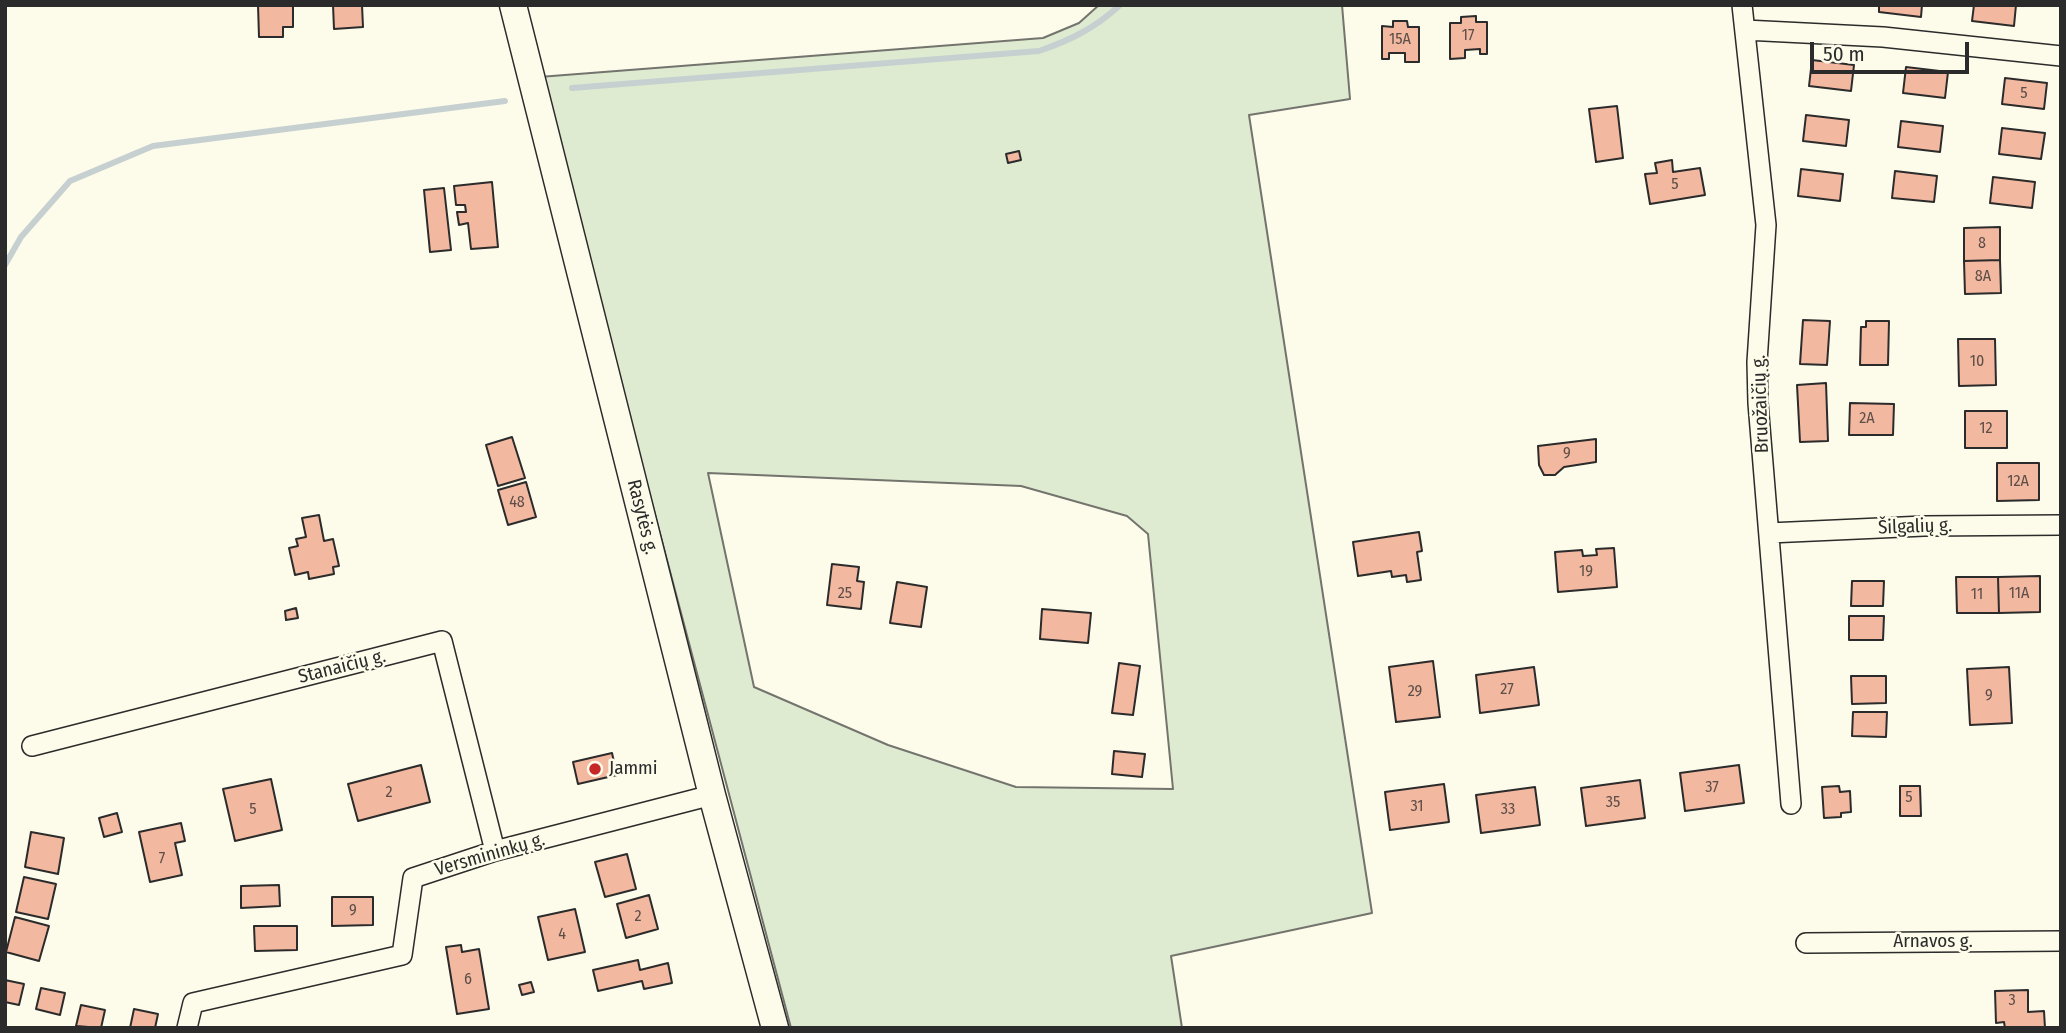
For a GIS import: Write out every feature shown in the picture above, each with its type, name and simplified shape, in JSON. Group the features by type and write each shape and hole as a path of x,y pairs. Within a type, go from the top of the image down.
{"main road":[{"name":"Rasytės g.","path":"513,5 712,795 775,1028"}],"street":[{"name":"Bruožaičių g.","path":"1742,5 1766,225 1757,362 1791,804"},
{"path":"1745,30 1883,37 2061,56"},
{"name":"Šilgalių g.","path":"1769,533 1924,526 2061,524"},
{"name":"Stanaičių g.","path":"33,746 442,641 495,851"},
{"name":"Versmininkų g.","path":"187,1028 193,1003 402,955 413,878 495,851 712,795"},
{"name":"Arnavos g.","path":"1806,943 2061,941"}],"green space":[{"path":"1099,5 1342,5 1350,99 1249,115 1372,913 1171,956 1182,1028 791,1028 539,77 1043,38 1079,23","holes":["708,473 1021,486 1127,516 1148,534 1173,789 1016,787 888,745 754,687"]}],"building":[{"path":"258,5 293,5 293,27 283,27 283,37 259,37"},
{"path":"333,5 362,5 363,27 334,29"},
{"path":"1879,5 1922,5 1921,17 1879,12"},
{"path":"1974,5 2016,5 2014,26 1972,21"},
{"path":"1476,16 1476,22 1487,22 1487,54 1480,54 1480,49 1465,50 1465,58 1450,59 1450,23 1461,23 1461,17"},
{"path":"1393,21 1407,21 1408,27 1419,27 1419,62 1405,62 1405,53 1389,53 1389,59 1382,59 1382,26 1393,27"},
{"path":"1812,60 1854,65 1851,91 1809,86"},
{"path":"1906,67 1948,72 1945,98 1903,93"},
{"path":"2005,78 2047,83 2044,109 2002,104"},
{"path":"1617,106 1623,158 1596,162 1589,109"},
{"path":"1806,115 1849,120 1846,146 1803,141"},
{"path":"1901,121 1943,126 1940,152 1898,147"},
{"path":"2002,128 2045,133 2041,159 1999,154"},
{"path":"1019,151 1021,160 1008,163 1006,154"},
{"path":"1672,160 1673,172 1700,168 1705,195 1650,204 1645,174 1657,173 1655,163"},
{"path":"1801,169 1843,174 1840,201 1798,196"},
{"path":"1895,171 1937,176 1934,202 1892,198"},
{"path":"1993,177 2035,182 2032,208 1990,203"},
{"path":"492,182 498,247 471,249 468,223 459,225 457,212 466,212 465,205 456,205 454,186"},
{"path":"444,188 451,250 430,252 424,190"},
{"path":"2000,227 2000,260 1964,261 1964,228"},
{"path":"2000,260 2001,293 1965,294 1964,261"},
{"path":"1803,320 1830,321 1827,365 1800,364"},
{"path":"1866,321 1889,321 1888,365 1860,365 1861,327 1866,327"},
{"path":"1958,339 1995,339 1996,385 1959,386"},
{"path":"1826,383 1828,441 1800,442 1797,385"},
{"path":"1850,403 1894,404 1893,435 1849,435"},
{"path":"1965,411 2007,411 2007,448 1965,448"},
{"path":"512,437 525,478 498,486 486,445"},
{"path":"1596,439 1596,462 1564,467 1555,475 1544,475 1539,465 1538,446"},
{"path":"1997,463 2039,463 2039,500 1997,501"},
{"path":"526,482 536,517 508,525 498,490"},
{"path":"319,515 324,541 333,539 339,566 333,567 334,574 309,579 308,572 295,575 289,548 298,546 296,539 306,537 302,518"},
{"path":"1419,532 1422,551 1417,552 1421,580 1407,582 1406,575 1392,577 1391,571 1358,576 1353,542"},
{"path":"1614,548 1617,587 1558,592 1555,552 1582,550 1583,556 1597,555 1596,549"},
{"path":"832,564 859,567 857,581 864,582 861,609 827,605"},
{"path":"2040,576 2040,612 1999,613 1998,577"},
{"path":"1956,577 1998,577 1999,613 1957,613"},
{"path":"1852,581 1884,581 1883,606 1851,606"},
{"path":"897,582 927,587 921,627 890,623"},
{"path":"296,608 298,618 286,620 285,611"},
{"path":"1042,609 1091,613 1088,643 1040,639"},
{"path":"1849,616 1884,616 1883,640 1849,640"},
{"path":"1433,661 1440,717 1396,722 1389,667"},
{"path":"1119,663 1140,666 1133,715 1112,713"},
{"path":"1534,667 1539,705 1480,713 1476,675"},
{"path":"2009,667 2012,723 1970,725 1967,669"},
{"path":"1851,676 1886,676 1886,703 1852,704"},
{"path":"1853,712 1887,712 1886,737 1852,736"},
{"path":"1114,751 1145,754 1142,777 1112,774"},
{"name":"Jammi","path":"612,753 617,775 578,784 573,762"},
{"path":"421,765 430,802 358,821 348,784"},
{"path":"1739,765 1744,803 1685,811 1680,773"},
{"path":"271,779 282,830 235,841 223,789"},
{"path":"1640,780 1645,818 1586,826 1581,788"},
{"path":"1444,784 1449,822 1390,830 1385,792"},
{"path":"1839,786 1840,792 1850,791 1851,812 1841,813 1841,817 1824,818 1822,787"},
{"path":"1900,786 1920,786 1921,816 1900,816"},
{"path":"1535,787 1540,825 1481,833 1476,795"},
{"path":"117,813 122,832 104,837 99,818"},
{"path":"181,823 185,841 175,843 182,875 150,882 139,832"},
{"path":"31,832 64,838 58,874 25,867"},
{"path":"627,854 636,889 605,897 595,862"},
{"path":"24,877 56,884 48,919 16,912"},
{"path":"279,885 280,906 241,908 241,886"},
{"path":"649,895 658,929 626,938 617,904"},
{"path":"332,897 373,897 373,925 332,926"},
{"path":"575,909 585,952 548,960 538,917"},
{"path":"15,917 49,926 39,961 6,952"},
{"path":"254,926 297,926 297,950 255,951"},
{"path":"461,945 462,952 479,949 489,1009 457,1014 446,947"},
{"path":"638,960 640,970 668,963 672,983 644,989 642,981 598,991 593,970"},
{"path":"5,980 24,984 19,1005 5,1002"},
{"path":"531,982 534,992 522,995 519,985"},
{"path":"41,988 65,993 60,1015 36,1009"},
{"path":"2028,990 2028,1012 2044,1011 2045,1028 2005,1028 2004,1022 1996,1023 1995,991"},
{"path":"81,1005 105,1010 101,1028 76,1026"},
{"path":"134,1009 158,1014 155,1028 130,1028"}],"waterway":[{"path":"572,88 1039,51 1082,32 1120,5"},
{"path":"5,265 21,237 70,181 153,146 505,101"}],"place":[{"name":"Jammi","path":"595,769"}]}
